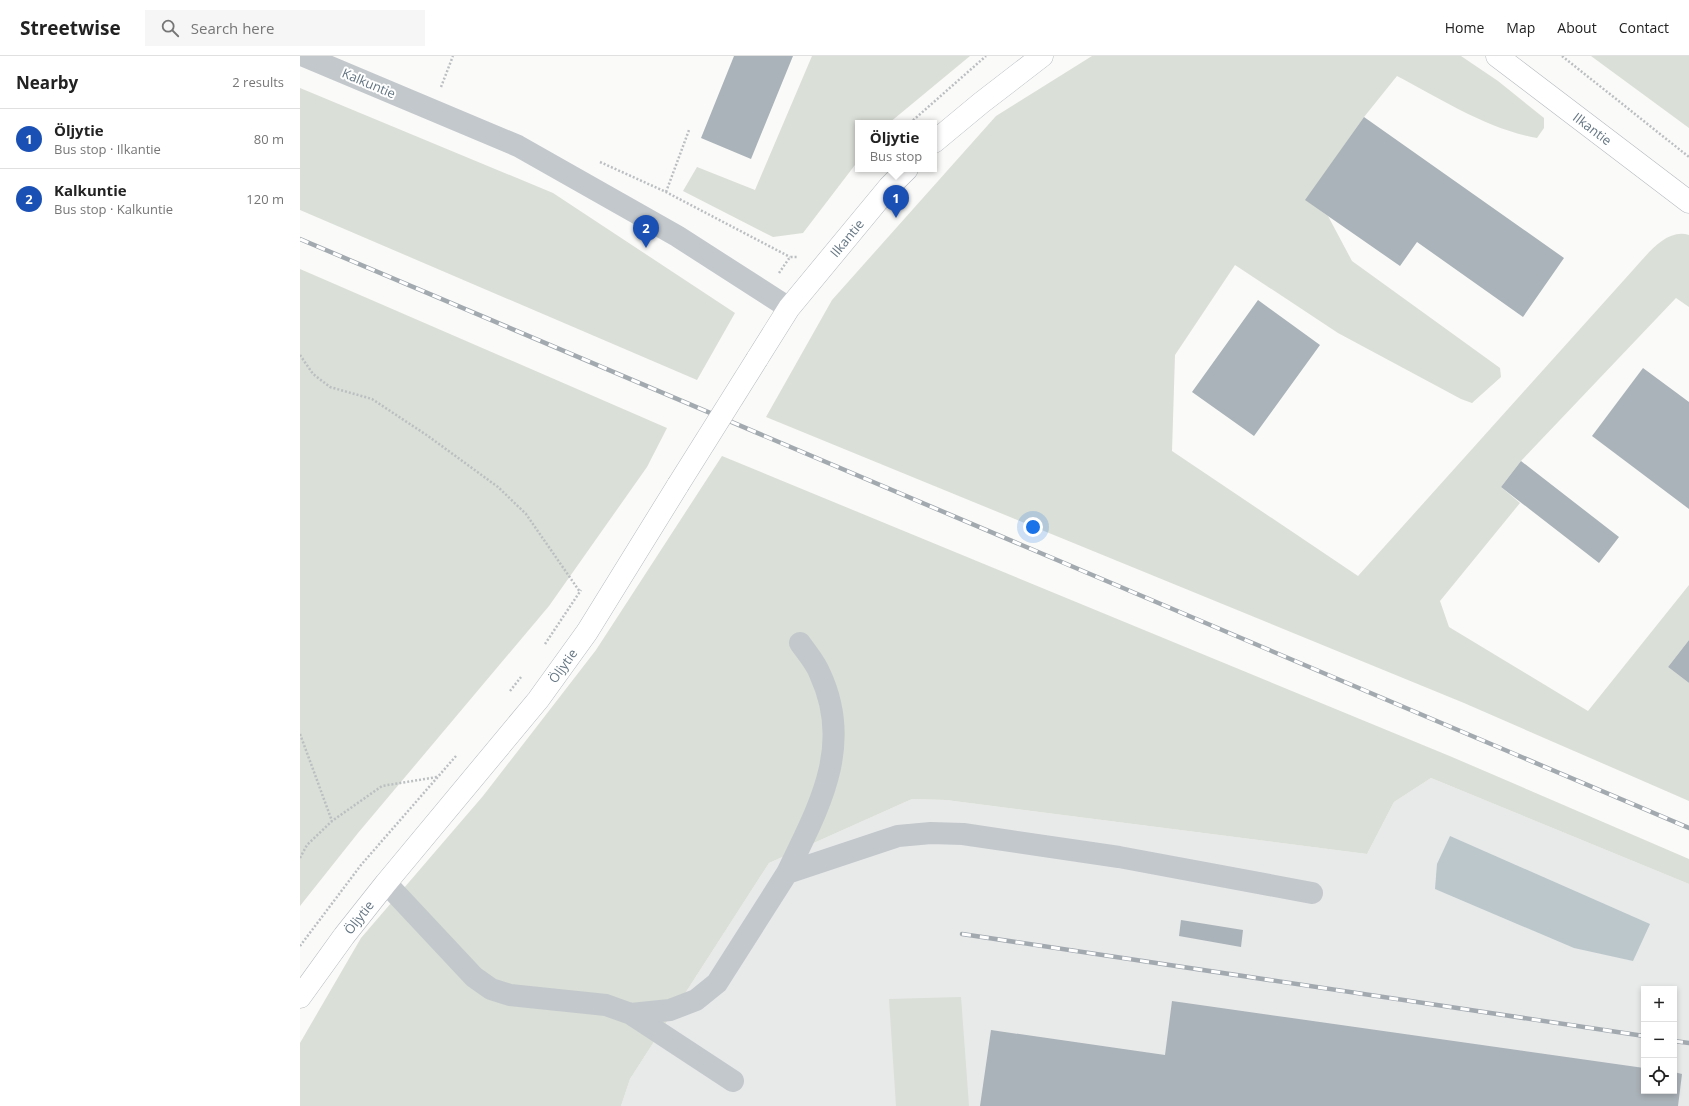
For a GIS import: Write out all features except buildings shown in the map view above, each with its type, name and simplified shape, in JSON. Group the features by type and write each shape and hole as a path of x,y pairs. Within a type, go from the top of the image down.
{"main road":[{"path":"937,140 1042,56"},
{"name":"Ilkantie","path":"1497,56 1689,202"},
{"name":"Ilkantie","path":"789,308 889,187 904,172"},
{"name":"Öljytie","path":"300,997 344,936 386,883 538,700 587,632 789,308"}],"street":[{"name":"Kalkuntie","path":"304,56 518,146 678,236 789,308"},
{"path":"631,1014 670,1010 696,1000 717,983 787,873 817,810 829,779 834,738 830,704 820,674 800,643"},
{"path":"787,873 898,836 931,833 963,834 1119,857 1312,893"},
{"path":"386,883 474,977 492,989 510,995 606,1005 631,1014 733,1081"}],"path":[{"path":"440,90 453,56"},
{"path":"913,120 986,56"},
{"path":"1562,56 1689,157"},
{"path":"666,192 689,130"},
{"path":"300,355 313,374 330,387 372,400 428,436 498,487 526,514 580,592"},
{"path":"544,645 585,585"},
{"path":"508,694 522,676"},
{"path":"300,734 332,821"},
{"path":"300,946 361,865 458,754"},
{"path":"300,858 307,845 332,821 382,786 438,777"}],"shaded area":[{"path":"812,56 970,56 893,120 855,120 855,165 803,233 773,237 683,191 697,167 755,190"},
{"path":"1092,56 1461,56 1498,81 1544,118 1544,128 1537,138 1518,134 1500,128 1465,112 1397,76 1364,117 1306,200 1328,216 1352,261 1500,368 1501,377 1472,403 1461,399 1338,333 1235,265 1175,355 1172,451 1358,576 1651,250 1665,239 1673,235 1689,235 1689,307 1676,298 1521,461 1501,487 1520,503 1440,601 1449,627 1588,711 1689,585 1689,640 1668,667 1689,683 1689,801 1464,703 766,417 832,300 996,116"},
{"path":"1591,56 1689,56 1689,128"},
{"path":"300,88 553,193 735,313 697,380 300,210"},
{"path":"300,269 667,428 647,467 549,606 358,833 300,906"},
{"path":"722,456 1452,757 1689,859 1689,884 1431,778 1394,802 1367,854 946,800 912,799 769,863 630,1079 621,1106 300,1106 300,1043 361,938 483,796 596,650"},
{"path":"1431,778 1689,884 1689,1106 621,1106 630,1079 769,863 912,799 946,800 1367,854 1394,802"},
{"path":"1450,836 1650,924 1633,961 1574,948 1435,889 1437,864"},
{"path":"961,997 969,1106 896,1106 889,999"}],"railway":[{"path":"300,239 1689,828"},
{"path":"962,934 1641,1036"},
{"path":"1677,1041 1689,1043"}],"place":[{"name":"Öljytie","path":"896,218"},
{"name":"Kalkuntie","path":"646,248"}]}
